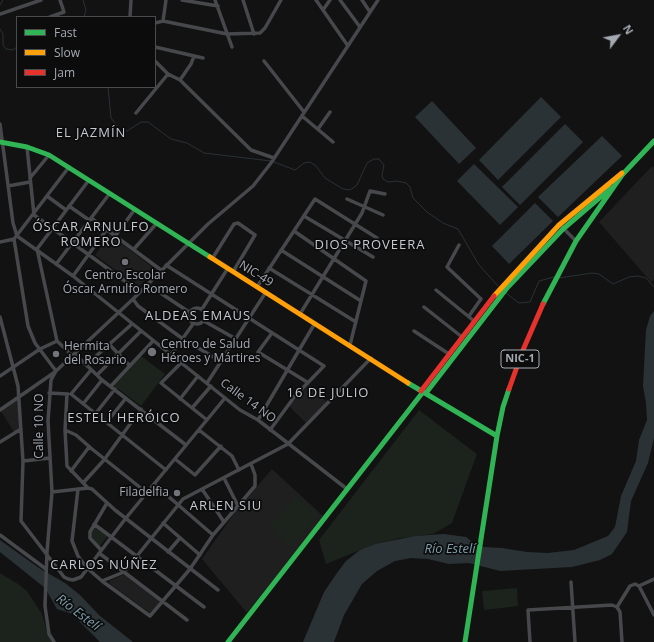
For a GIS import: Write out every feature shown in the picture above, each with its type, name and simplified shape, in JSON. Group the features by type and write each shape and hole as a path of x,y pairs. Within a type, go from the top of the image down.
{"main road":[{"name":"NIC-1","path":"465,642 497,436 503,406 521,357 551,286 576,241 614,185 654,141"},
{"name":"NIC-49","path":"2,143 27,147 49,155 89,179 212,259 372,358 423,392 497,436"},
{"path":"228,642 499,293 561,227 630,166"},
{"path":"561,227 614,185"},
{"path":"423,392 449,354 476,322"}],"street":[{"path":"0,14 41,0"},
{"path":"53,16 64,12 60,0"},
{"path":"130,16 131,0"},
{"path":"163,21 166,0"},
{"path":"182,0 218,6"},
{"path":"215,0 232,47"},
{"path":"242,0 254,34"},
{"path":"156,23 163,21 227,34 254,34 263,32 281,0"},
{"path":"316,0 348,46"},
{"path":"322,10 330,0"},
{"path":"340,0 360,27"},
{"path":"362,0 370,12"},
{"name":"Calle 10 NO","path":"54,642 49,634 45,606 46,552 52,492 48,421 51,380 56,371 134,299 188,243 248,191 273,160 378,0"},
{"path":"156,47 203,58"},
{"path":"180,80 189,68 194,56"},
{"path":"264,61 304,112"},
{"path":"156,62 168,74 180,80 251,150 273,160"},
{"path":"136,113 168,74"},
{"path":"318,129 330,112"},
{"path":"302,116 333,142"},
{"path":"0,124 28,326 40,349 56,371 0,410"},
{"path":"27,147 34,215 140,292"},
{"path":"8,186 30,180 49,155"},
{"path":"0,242 15,237 34,215 69,167"},
{"path":"89,179 37,249 57,341 102,380 186,445"},
{"path":"300,314 365,208 371,190 386,194"},
{"path":"57,263 110,193"},
{"path":"47,196 66,210"},
{"path":"257,287 315,199 356,223 377,238"},
{"path":"347,199 383,216"},
{"path":"69,206 116,235 161,270"},
{"path":"116,235 135,209"},
{"path":"304,216 373,257"},
{"path":"134,249 157,223"},
{"path":"212,259 234,224 238,223 255,235 233,272"},
{"path":"561,227 576,241"},
{"path":"73,276 107,229"},
{"path":"294,231 366,281 350,345"},
{"name":"Calle 14 NO","path":"15,237 37,249 57,263 240,410 258,420 347,490"},
{"path":"459,245 447,267 481,299 469,316"},
{"path":"281,250 361,301"},
{"path":"166,265 324,366 307,382 270,430"},
{"path":"202,309 228,268"},
{"path":"269,268 356,322"},
{"path":"147,284 189,312"},
{"path":"436,290 476,322"},
{"path":"207,383 266,292"},
{"path":"134,299 138,306 183,339 222,362"},
{"path":"424,307 462,337"},
{"path":"189,312 195,308 202,309"},
{"path":"202,309 205,314 204,321"},
{"path":"189,312 189,319 194,324 200,324 204,321"},
{"path":"0,317 19,396 23,461 21,521 64,577 68,580 78,579 225,398"},
{"path":"204,321 236,339"},
{"path":"258,420 315,323"},
{"path":"86,365 132,324"},
{"path":"171,355 194,324"},
{"path":"97,375 141,331"},
{"path":"414,331 449,354"},
{"path":"272,333 258,352 307,382"},
{"path":"0,343 5,340"},
{"path":"0,376 40,349 57,341"},
{"path":"111,386 153,341"},
{"path":"108,344 130,366"},
{"path":"102,581 124,572 183,499 288,444 372,358"},
{"path":"181,363 161,383 207,420"},
{"path":"91,370 69,394 65,430 67,466 84,482 88,488 218,590"},
{"path":"180,399 198,376"},
{"path":"83,404 102,380"},
{"path":"192,408 211,386"},
{"path":"96,413 115,389"},
{"path":"49,393 69,394 96,413 121,435 166,470"},
{"path":"107,422 126,398"},
{"path":"84,482 104,460 141,409"},
{"path":"0,442 21,429"},
{"path":"65,430 76,434 104,460 147,493"},
{"path":"199,430 232,456 239,470"},
{"path":"175,459 195,475 221,446"},
{"path":"71,471 89,447"},
{"path":"23,461 50,458"},
{"path":"78,489 72,544 87,568 102,581 150,616 162,600 190,569 213,535 255,486 255,475 251,464"},
{"path":"224,478 238,506"},
{"path":"154,484 213,535"},
{"path":"52,492 88,488"},
{"path":"202,488 224,522"},
{"path":"107,503 90,532 90,538 100,552 187,620"},
{"path":"163,523 200,555"},
{"path":"94,524 176,584 204,607"},
{"path":"0,535 46,569"},
{"path":"168,552 180,538"},
{"path":"617,607 630,586 635,584 639,586 654,579"},
{"path":"571,582 575,642"},
{"path":"639,586 654,615"},
{"path":"530,642 528,610 612,605 617,607 620,612 622,642"}],"shaded area":[{"path":"652,166 654,168 654,279 651,282 599,222"},
{"name":"Centro Escolar Óscar Arnulfo Romero","path":"110,235 155,269 139,287 95,255"},
{"path":"140,355 165,374 141,406 113,385"},
{"path":"309,385 327,402 306,423 289,406"},
{"path":"17,399 21,429 14,432 1,411"},
{"path":"419,410 477,454 452,523 433,534 401,538 375,544 326,564 319,540"},
{"path":"272,469 323,516 247,613 202,559 236,511"},
{"path":"297,495 319,515 291,547 269,527"},
{"path":"95,526 108,536 99,547 91,535"},
{"path":"0,573 27,591 42,614 48,635 52,642 0,642"},
{"path":"125,574 160,601 150,613 110,584 109,581"},
{"path":"517,588 518,606 484,610 482,591"}],"water":[{"path":"541,97 561,117 498,180 479,160"},
{"path":"432,101 476,148 459,164 415,117"},
{"path":"565,124 583,142 520,205 502,187"},
{"path":"602,136 622,156 558,217 538,197"},
{"path":"474,164 518,207 500,225 457,181"},
{"path":"535,203 553,221 509,264 492,246"},
{"name":"Río Estelí","path":"654,311 654,438 648,463 631,501 627,532 612,554 600,560 572,567 500,571 469,563 449,564 428,559 411,558 395,561 377,571 362,584 344,615 334,642 303,642 324,592 337,573 346,561 360,550 375,544 415,536 444,534 466,537 474,543 484,547 548,553 574,550 608,536 615,527 621,496 636,461 639,440 647,420 643,386 646,330 650,316"},
{"name":"Río Estelí","path":"0,540 39,568 65,583 80,595 100,616 133,642 100,642 72,614 57,609 45,588 0,552"}],"waterway":[{"path":"0,5 3,0"},
{"path":"83,0 86,10 84,16"},
{"path":"0,29 3,34 3,45 6,49 13,50 16,48"},
{"path":"108,88 111,118 121,131 127,131 141,122 148,122 171,139 187,143 204,153 271,161"},
{"path":"274,162 295,170 304,163 310,162 316,166 325,178 343,189 350,190 357,185 367,163 374,159 379,159 384,165 382,175 383,179 388,182 397,181 406,183 410,187 413,198 427,212 443,223 458,229 479,265 498,286"},
{"path":"559,278 592,273 599,274 613,284 629,277 638,276 646,278 654,287"},
{"path":"506,293 519,303 530,302 539,281 554,277"}],"traffic: fast":[{"path":"543,304 576,241 622,175 654,141"},
{"path":"0,142 27,147 49,155 210,257"},
{"path":"426,393 507,288 563,229 611,188"},
{"path":"408,383 497,436"},
{"path":"465,642 497,436 503,407 509,389"},
{"path":"228,642 423,392"}],"traffic: slow":[{"path":"494,296 559,225 622,173"},
{"path":"210,257 408,383"}],"traffic: jam":[{"path":"421,391 494,296"},
{"path":"509,389 523,350 543,304"}],"place":[{"name":"Centro Escolar Óscar Arnulfo Romero","path":"125,262"},
{"name":"Centro de Salud Héroes y Mártires","path":"152,352"},
{"name":"Hermita del Rosario","path":"56,354"},
{"name":"Filadelfia","path":"177,493"}],"district":[{"name":"EL JAZMÍN","path":"91,133"},
{"name":"ÓSCAR ARNULFO ROMERO","path":"91,234"},
{"name":"DIOS PROVEERA","path":"370,245"},
{"name":"ALDEAS EMAUS","path":"198,316"},
{"name":"16 DE JULIO","path":"328,393"},
{"name":"ESTELÍ HERÓICO","path":"124,418"},
{"name":"ARLEN SIU","path":"226,506"},
{"name":"CARLOS NÚÑEZ","path":"104,565"}]}
